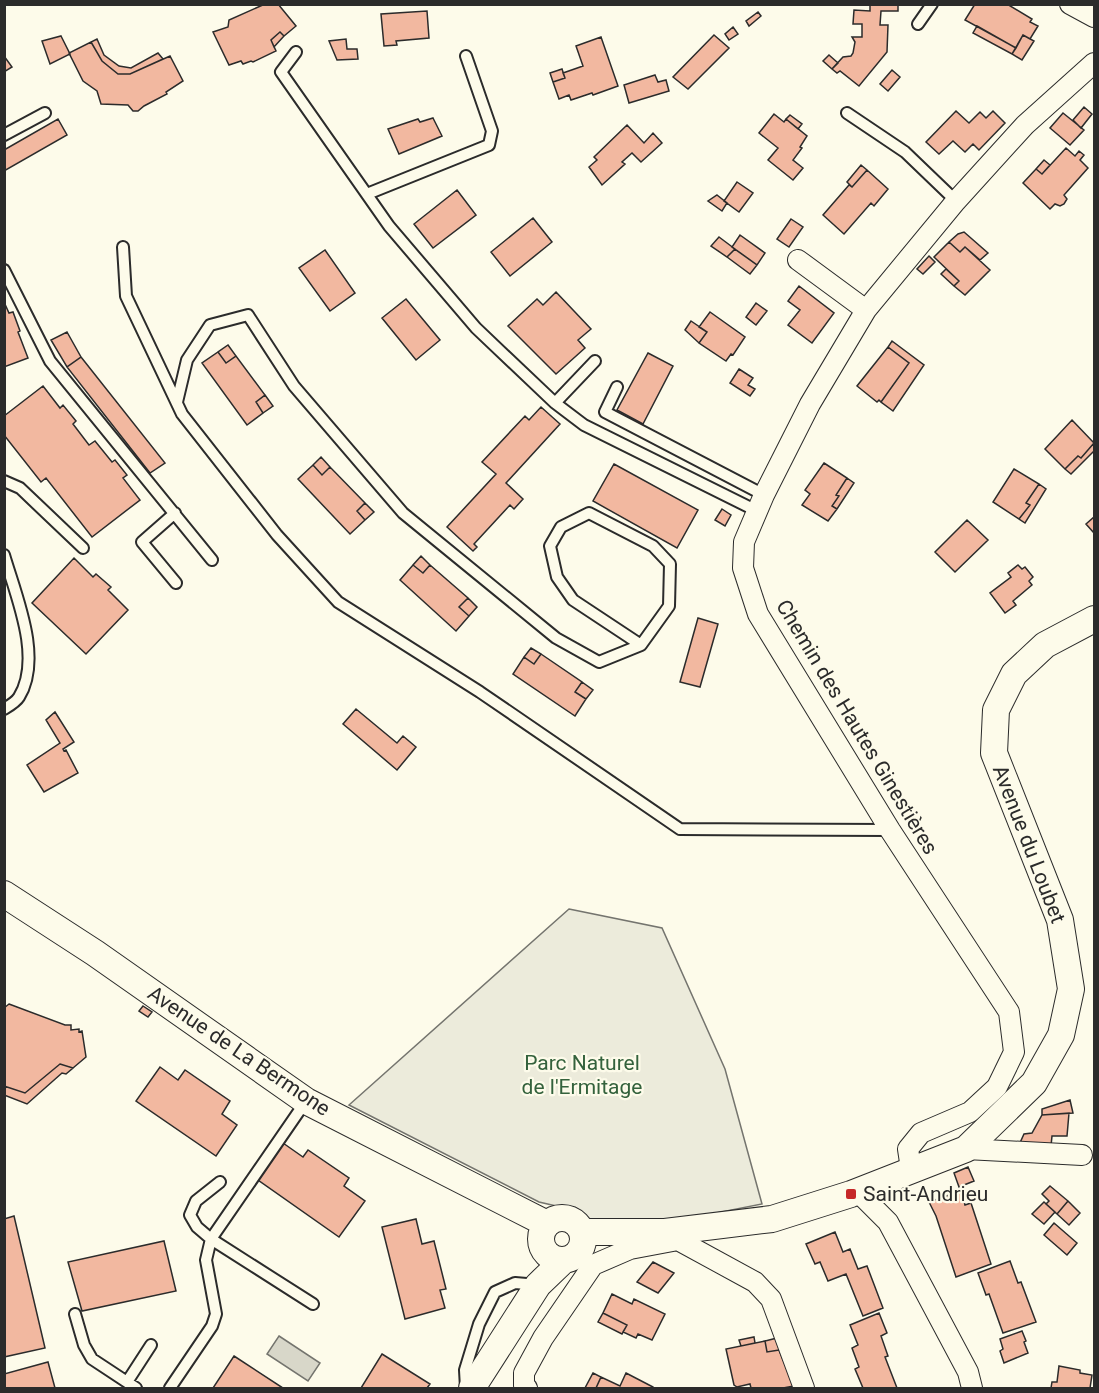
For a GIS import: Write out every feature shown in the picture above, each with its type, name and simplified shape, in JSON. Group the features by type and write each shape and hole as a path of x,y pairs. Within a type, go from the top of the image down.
{"street":[{"path":"1070,4 1095,17"},
{"name":"Chemin des Hautes Ginestières","path":"911,1169 908,1149 921,1133 969,1112 997,1087 1014,1052 1009,1012 890,830 758,614 743,568 744,542 810,404 866,310 956,201 1025,125 1095,63"},
{"path":"798,260 866,310"},
{"name":"Avenue du Loubet","path":"582,1232 671,1236 772,1218 857,1191 966,1149 1034,1083 1060,1035 1071,989 1060,920 994,753 996,711 1014,674 1045,645 1095,619"},
{"name":"Avenue de La Bermone","path":"4,894 96,953 306,1101 551,1244"},
{"path":"966,1149 1082,1155"},
{"path":"857,1191 888,1222 968,1372 972,1389"},
{"path":"472,1389 538,1285 551,1244 552,1220 563,1218 575,1222 582,1232 582,1245 575,1255 551,1244"},
{"path":"526,1389 524,1373 543,1338 593,1265 630,1249 671,1236 755,1282 771,1299 804,1389"}],"lane":[{"path":"918,24 932,4"},
{"path":"296,52 281,72 389,226 476,328 555,403 584,425 761,503"},
{"path":"367,194 489,145 492,131 466,57"},
{"path":"847,112 905,152 956,201"},
{"path":"4,135 45,113"},
{"path":"123,247 126,296 182,414 277,535 338,602 480,692 680,829 890,830"},
{"path":"4,270 50,361 212,560"},
{"path":"177,402 188,360 210,325 248,315 294,386 403,513 556,638 598,662 641,645 669,606 670,564 653,546 589,513 561,527 550,546 557,577 573,600 641,645"},
{"path":"555,403 595,361"},
{"path":"617,387 605,412 761,503"},
{"path":"4,481 20,488 83,548"},
{"path":"175,513 142,542 176,583"},
{"path":"4,555 27,639 29,670 18,699 4,709"},
{"path":"170,1389 212,1326 216,1314 206,1260 211,1239 306,1101"},
{"path":"220,1182 196,1201 190,1215 197,1227 211,1239 312,1304"},
{"path":"466,1389 465,1370 479,1324 495,1292 515,1282 538,1285"},
{"path":"75,1314 84,1345 92,1359 132,1385 151,1345"}],"green space":[{"name":"Parc Naturel de l'Ermitage","path":"569,909 662,928 725,1069 762,1204 681,1220 592,1220 569,1209 539,1202 349,1105"}],"shaded area":[{"path":"279,1336 320,1363 308,1381 267,1354"}],"building":[{"path":"265,4 278,4 296,26 284,36 280,32 271,40 276,51 253,62 243,64 241,61 229,65 213,32 228,27 229,20"},
{"path":"870,4 898,4 898,11 881,11 880,25 888,25 887,52 859,86 840,71 837,73 832,69 843,57 851,56 853,53 855,42 852,37 862,37 862,24 853,24 854,10 870,11"},
{"path":"975,4 1007,4 1032,19 1030,22 1038,26 1030,39 1023,35 1016,48 965,20"},
{"path":"427,11 429,38 396,41 397,45 384,46 381,14"},
{"path":"758,12 761,16 749,26 746,21"},
{"path":"977,26 1016,48 1012,54 973,33"},
{"path":"733,27 738,34 729,40 725,34"},
{"path":"280,32 284,36 274,47 271,40"},
{"path":"714,35 729,48 688,89 673,77"},
{"path":"1023,35 1034,41 1022,60 1012,54"},
{"path":"61,36 70,54 50,64 42,41"},
{"path":"601,37 618,86 571,100 569,95 559,99 553,82 565,78 563,73 583,66 576,46"},
{"path":"97,39 104,55 119,66 131,68 158,53 163,59 130,74 118,74 102,61 91,42"},
{"path":"346,39 347,49 357,49 358,59 337,60 329,41"},
{"path":"91,42 102,61 118,74 130,74 170,56 183,81 166,92 167,94 138,111 133,111 128,105 101,104 97,91 83,81 69,53"},
{"path":"829,55 838,63 832,69 823,61"},
{"path":"4,56 12,67 4,72"},
{"path":"562,69 565,78 553,82 550,73"},
{"path":"892,70 900,77 888,91 880,84"},
{"path":"655,75 658,82 666,80 669,91 629,103 624,85"},
{"path":"1084,107 1092,114 1081,128 1073,120"},
{"path":"956,111 969,123 980,112 986,118 993,111 1005,123 979,150 973,144 965,152 953,141 939,154 926,142"},
{"path":"1063,113 1084,130 1070,145 1050,128"},
{"path":"774,114 784,122 786,119 807,136 793,160 803,168 793,180 768,160 778,148 759,133"},
{"path":"790,115 802,124 798,129 786,119"},
{"path":"433,118 442,136 399,154 388,129 418,119 420,122"},
{"path":"58,119 67,135 4,171 4,150"},
{"path":"627,125 644,143 653,133 662,143 641,162 632,153 622,162 625,164 602,185 589,167 597,160 594,157"},
{"path":"1066,148 1075,156 1079,151 1084,155 1080,160 1088,168 1064,195 1067,199 1064,204 1060,206 1055,204 1050,209 1023,183 1036,169 1042,174"},
{"path":"1044,160 1050,165 1042,174 1036,169"},
{"path":"861,165 867,170 852,187 847,182"},
{"path":"867,170 888,189 874,206 871,203 844,234 823,215 849,185 852,187"},
{"path":"737,182 753,193 739,212 724,201"},
{"path":"457,190 476,215 433,248 414,224"},
{"path":"717,195 727,203 722,211 708,201"},
{"path":"533,218 552,242 510,276 491,252"},
{"path":"791,219 803,227 789,247 777,239"},
{"path":"964,232 988,253 980,260 965,247 960,252 949,242"},
{"path":"740,235 765,253 757,265 732,247"},
{"path":"719,237 735,249 727,257 711,246"},
{"path":"949,242 960,252 965,247 990,270 965,295 954,286 959,281 934,257"},
{"path":"735,249 757,265 750,274 727,257"},
{"path":"325,250 355,293 330,311 299,268"},
{"path":"929,256 935,262 923,274 917,269"},
{"path":"946,269 959,281 954,286 941,274"},
{"path":"799,286 834,313 812,343 788,325 800,310 788,301"},
{"path":"556,292 591,329 578,340 585,348 556,374 508,326 537,299 543,305"},
{"path":"406,299 440,340 416,360 382,318"},
{"path":"4,302 9,313 13,312 28,358 4,367"},
{"path":"756,303 767,311 756,325 746,317"},
{"path":"710,312 745,337 726,361 699,343 707,332 699,327"},
{"path":"691,321 707,332 699,343 685,330"},
{"path":"67,332 81,357 67,367 51,340"},
{"path":"892,341 924,365 893,411 881,402 909,363 888,347"},
{"path":"228,345 236,356 226,363 218,352"},
{"path":"888,347 909,363 881,402 879,400 877,402 857,386"},
{"path":"218,352 226,363 236,356 265,395 256,402 263,413 247,425 202,363"},
{"path":"648,353 673,366 643,424 617,410"},
{"path":"81,357 165,463 150,473 67,367"},
{"path":"739,369 753,378 748,385 755,389 750,396 730,383"},
{"path":"43,386 60,408 63,405 76,421 73,424 89,445 95,441 112,462 115,460 127,475 123,478 140,500 92,537 46,478 41,482 4,435 4,416"},
{"path":"265,395 273,406 263,413 256,402"},
{"path":"541,407 560,424 506,483 523,499 514,509 510,505 474,544 477,547 473,551 447,527 496,474 482,462 525,416 529,420"},
{"path":"1072,420 1094,443 1081,458 1078,456 1065,469 1045,449"},
{"path":"1094,443 1094,451 1071,474 1065,469 1078,456 1081,458"},
{"path":"321,457 330,467 322,475 313,465"},
{"path":"824,463 847,478 832,506 837,509 828,521 802,505 810,494 805,490"},
{"path":"614,464 698,510 677,548 593,501"},
{"path":"313,465 322,475 330,467 365,503 357,511 365,520 350,534 298,479"},
{"path":"1014,469 1039,484 1026,503 1030,505 1019,519 993,502"},
{"path":"847,478 854,483 837,509 832,506"},
{"path":"1039,484 1046,489 1025,523 1019,519 1030,505 1026,503"},
{"path":"365,503 374,512 365,520 357,511"},
{"path":"722,509 731,515 725,526 715,520"},
{"path":"1094,517 1094,533 1086,524"},
{"path":"967,520 988,540 955,572 935,552"},
{"path":"421,556 430,565 423,573 413,565"},
{"path":"74,558 93,577 96,574 111,587 108,590 128,610 86,654 32,603"},
{"path":"413,565 423,573 430,565 468,598 459,607 469,616 456,631 400,580"},
{"path":"1018,565 1022,569 1025,567 1033,577 1029,581 1032,585 1013,601 1016,605 1005,613 990,593 1011,577 1008,573"},
{"path":"468,598 477,607 469,616 459,607"},
{"path":"698,618 718,624 700,687 680,682"},
{"path":"531,648 541,654 534,664 524,657"},
{"path":"541,654 582,682 575,692 586,699 575,716 513,674 524,657 534,664"},
{"path":"582,682 593,690 586,699 575,692"},
{"path":"356,709 397,743 403,736 416,747 397,770 343,724"},
{"path":"55,712 74,742 63,749 66,750 78,773 44,792 27,765 60,743 46,720"},
{"path":"9,1004 65,1025 71,1025 71,1030 82,1031 86,1057 73,1068 60,1064 25,1093 4,1086 4,1008"},
{"path":"143,1006 152,1012 148,1017 139,1011"},
{"path":"60,1064 73,1068 66,1074 62,1073 27,1104 4,1095 4,1086 25,1093"},
{"path":"160,1067 178,1080 185,1070 230,1101 222,1114 237,1125 216,1156 136,1101"},
{"path":"1070,1100 1073,1113 1042,1115 1042,1109"},
{"path":"1069,1113 1067,1136 1052,1136 1051,1146 1019,1145 1024,1134 1032,1133 1042,1115"},
{"path":"283,1143 303,1157 308,1150 349,1178 344,1186 365,1201 339,1237 258,1180"},
{"path":"968,1167 974,1181 959,1187 954,1173"},
{"path":"1050,1186 1068,1201 1057,1214 1046,1204 1049,1201 1042,1194"},
{"path":"961,1191 965,1205 971,1203 991,1264 956,1277 936,1216 929,1202"},
{"path":"1068,1201 1080,1213 1069,1225 1057,1214"},
{"path":"1044,1202 1055,1212 1044,1224 1032,1214"},
{"path":"14,1216 45,1348 4,1357 4,1219"},
{"path":"416,1219 422,1244 434,1241 446,1289 440,1290 445,1308 405,1319 382,1227"},
{"path":"1054,1223 1077,1243 1067,1255 1044,1235"},
{"path":"835,1232 843,1252 850,1249 858,1269 867,1266 883,1308 863,1316 846,1274 828,1281 820,1262 815,1264 806,1244"},
{"path":"164,1241 176,1291 82,1311 68,1262"},
{"path":"1010,1261 1018,1283 1021,1282 1036,1322 1003,1333 989,1294 986,1295 978,1273"},
{"path":"653,1262 674,1273 658,1293 637,1282"},
{"path":"612,1294 632,1304 634,1299 665,1314 652,1340 638,1334 636,1338 623,1332 627,1325 603,1313"},
{"path":"603,1313 627,1325 622,1334 598,1322"},
{"path":"879,1313 887,1333 881,1336 888,1356 885,1357 897,1388 863,1388 855,1369 859,1367 852,1348 858,1345 850,1325"},
{"path":"1022,1331 1028,1353 1004,1363 1000,1351 1003,1349 1000,1339"},
{"path":"754,1337 755,1343 741,1346 739,1340"},
{"path":"777,1338 779,1350 767,1352 765,1341"},
{"path":"765,1341 767,1352 779,1350 794,1386 751,1388 750,1384 737,1387 734,1385 726,1349"},
{"path":"382,1354 430,1384 427,1388 361,1388"},
{"path":"234,1356 283,1388 213,1388"},
{"path":"48,1362 55,1388 4,1388 4,1374"},
{"path":"1059,1366 1092,1375 1090,1388 1051,1388 1052,1382 1057,1382"},
{"path":"593,1373 601,1377 596,1388 585,1388"},
{"path":"626,1373 653,1388 596,1388 601,1377 620,1386"}],"place":[{"name":"Saint-Andrieu","path":"851,1194"}]}
